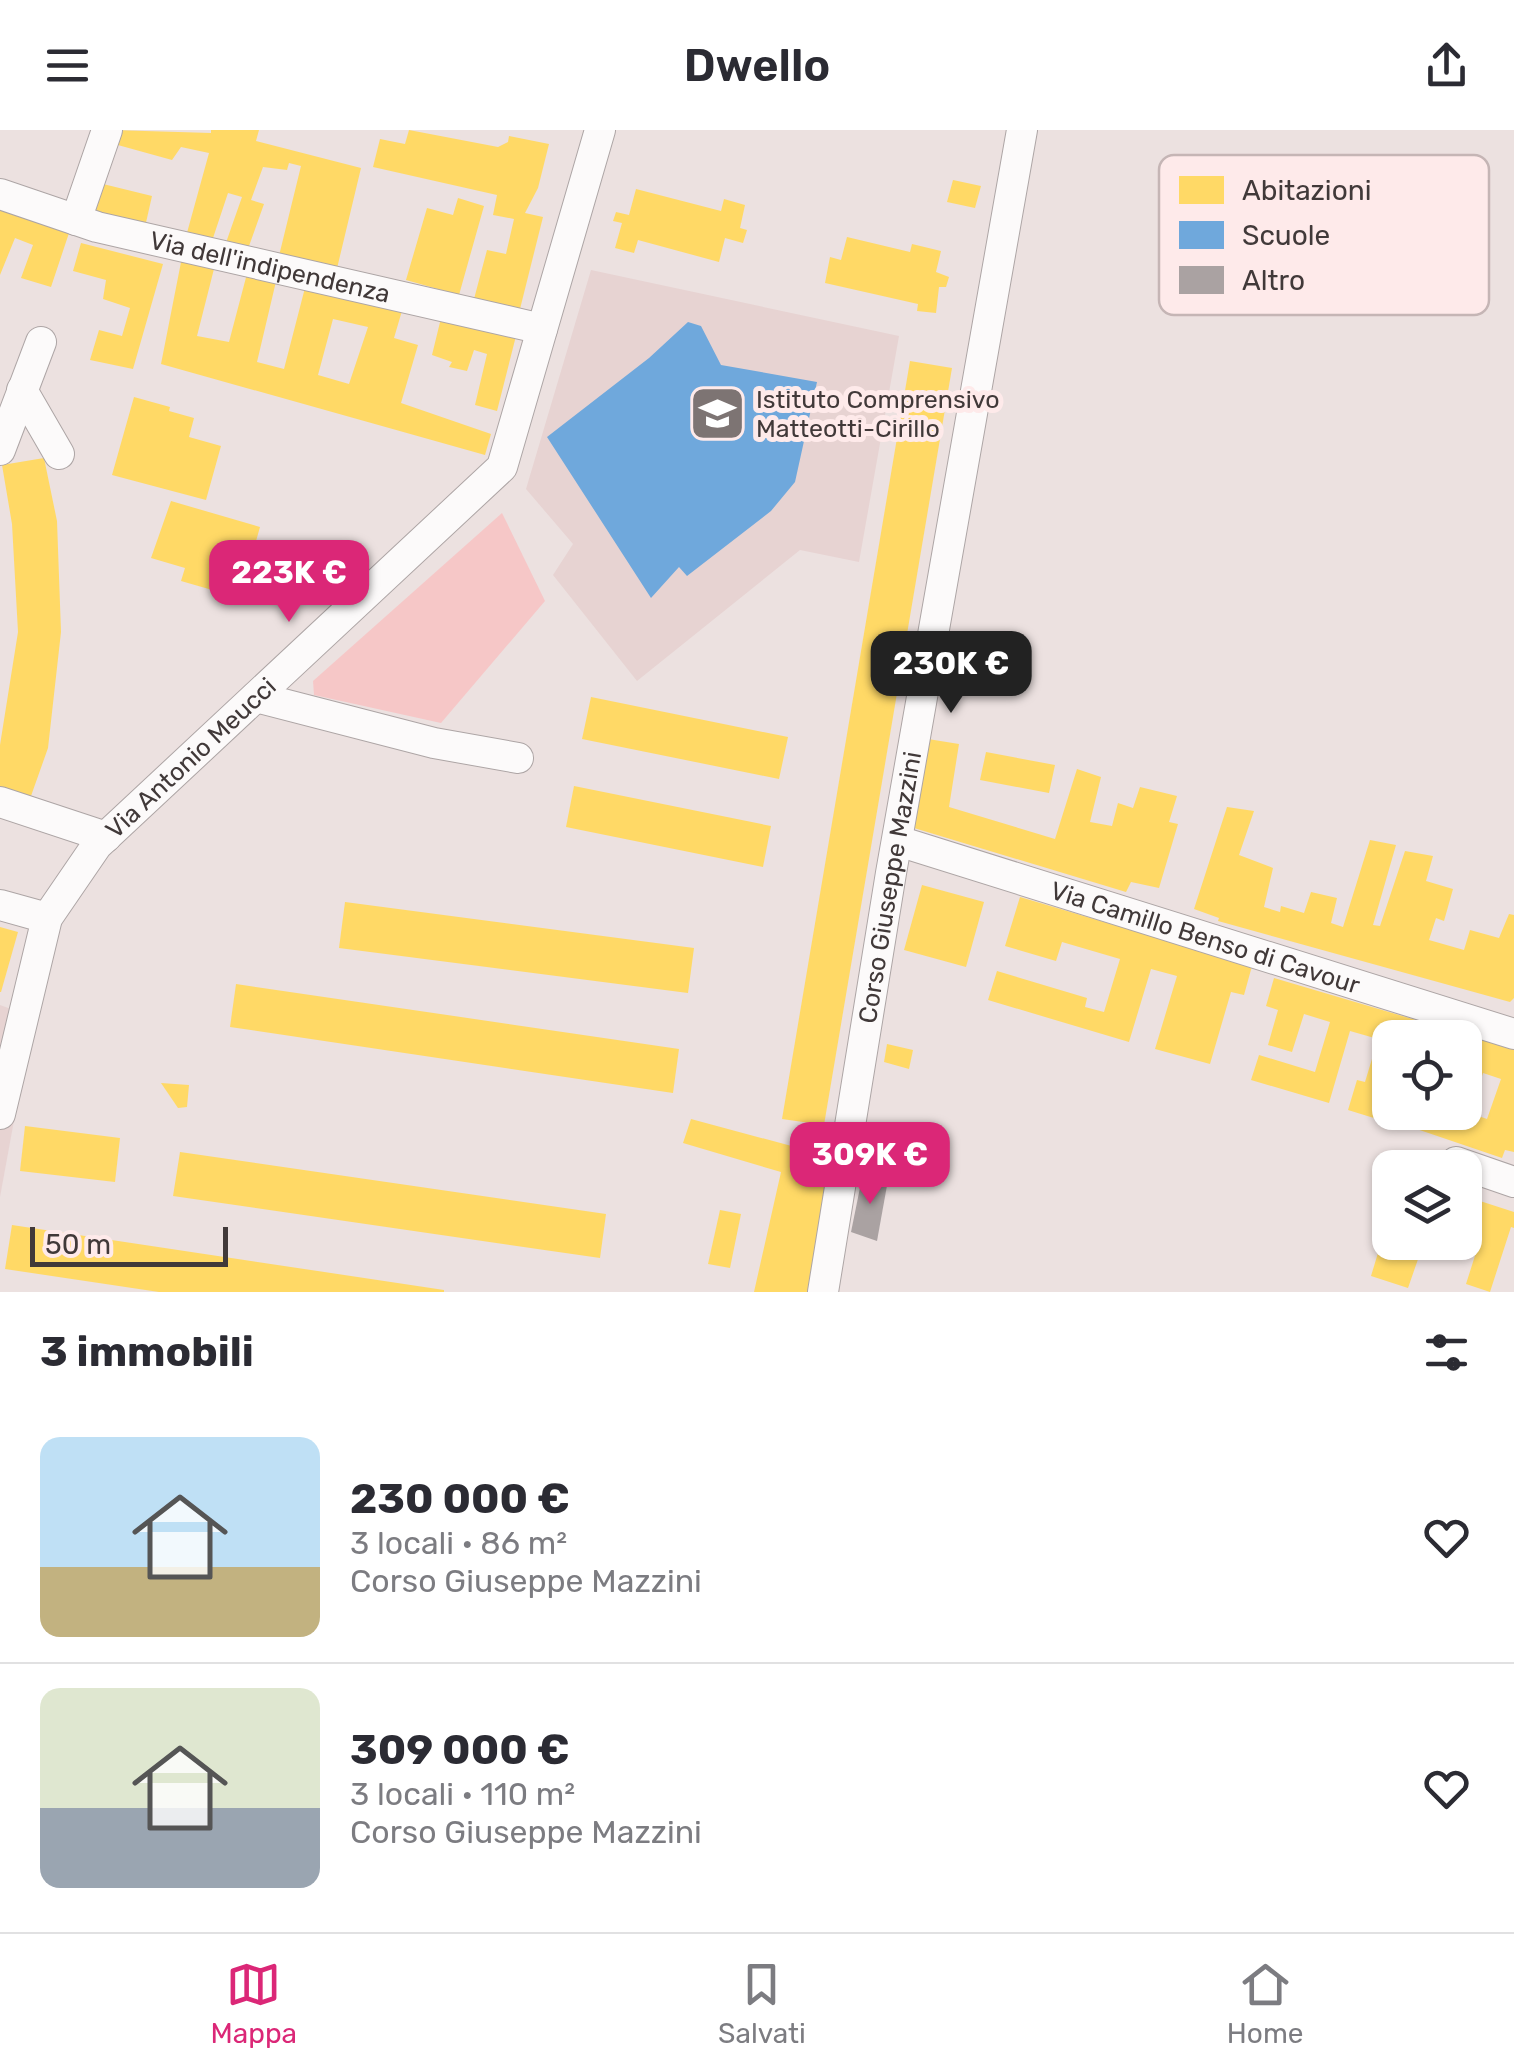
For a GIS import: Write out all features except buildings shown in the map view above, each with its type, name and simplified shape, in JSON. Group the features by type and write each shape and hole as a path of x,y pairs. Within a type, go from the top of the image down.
{"street":[{"path":"76,220 107,130"},
{"name":"Via Antonio Meucci","path":"0,1114 47,918 98,845 502,467 600,130"},
{"name":"Corso Giuseppe Mazzini","path":"823,1292 1022,130"},
{"name":"Via dell'indipendenza","path":"0,194 76,220 542,330"},
{"path":"0,450 40,342"},
{"path":"22,390 60,454"},
{"path":"256,697 434,743 518,758"},
{"path":"0,802 106,837"},
{"name":"Via Camillo Benso di Cavour","path":"898,841 1514,1034"},
{"path":"0,905 47,918"},
{"path":"1482,1171 1514,1182"}],"shaded area":[{"name":"Istituto Comprensivo Matteotti-Cirillo","path":"591,270 899,336 859,562 800,550 637,681 553,575 573,544 526,489"},
{"path":"502,513 545,601 441,723 314,695 313,681"},
{"path":"0,1005 33,1017 0,1197"}],"place":[{"name":"Istituto Comprensivo Matteotti-Cirillo","path":"717,413"}]}
